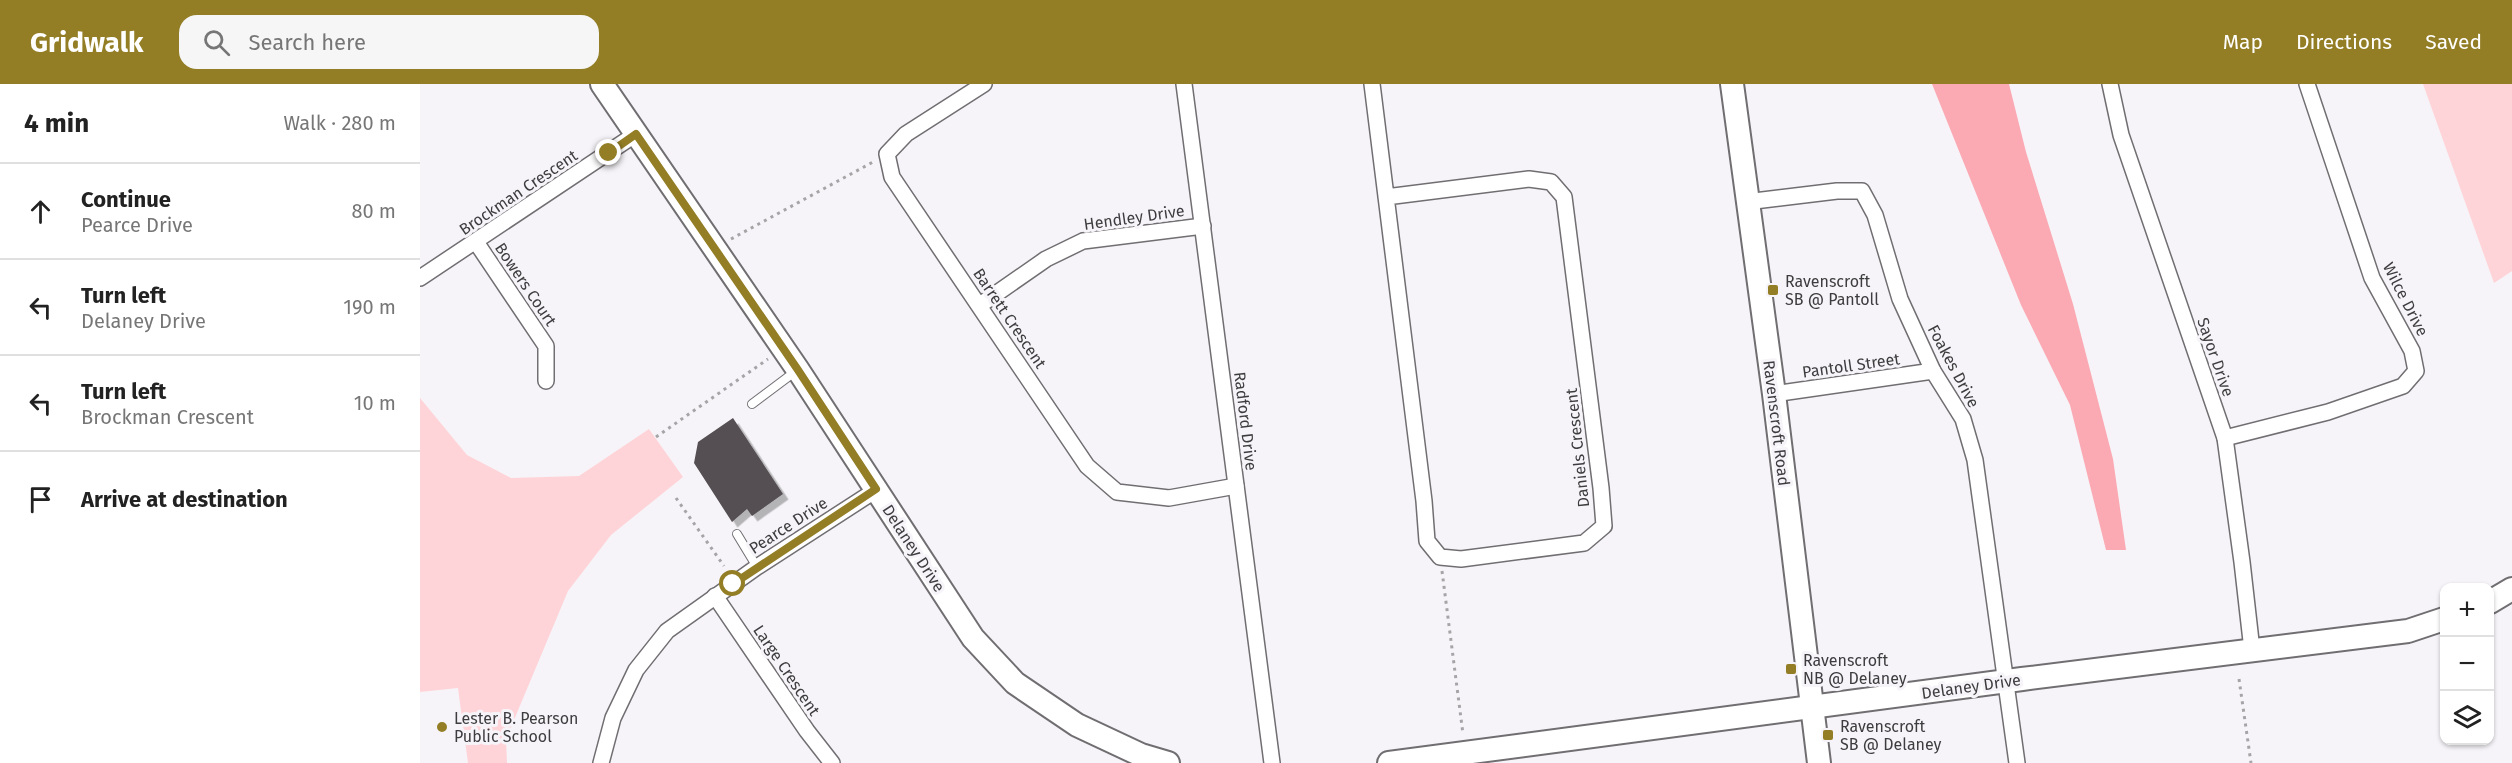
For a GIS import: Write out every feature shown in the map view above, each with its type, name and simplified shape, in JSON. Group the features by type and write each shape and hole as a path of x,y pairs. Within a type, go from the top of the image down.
{"street":[{"name":"Delaney Drive","path":"602,84 798,370 973,638 1015,683 1077,725 1141,755 1168,763"},
{"path":"887,154 906,134 984,84"},
{"name":"Radford Drive","path":"1184,84 1272,763"},
{"path":"1372,84 1427,541 1440,557"},
{"name":"Ravenscroft Road","path":"1732,84 1819,763"},
{"name":"Sayor Drive","path":"2110,84 2121,135 2225,438 2252,650"},
{"name":"Wilce Drive","path":"2225,438 2338,408 2403,386 2416,371 2412,351 2372,278 2307,84"},
{"name":"Brockman Crescent","path":"420,278 636,134"},
{"name":"Barrett Crescent","path":"887,154 892,177 1087,466 1117,492 1169,498 1236,486"},
{"name":"Daniels Crescent","path":"1386,197 1529,178 1551,182 1564,197 1600,477 1604,526 1584,543 1461,559 1440,557"},
{"name":"Foakes Drive","path":"1746,202 1837,190 1862,191 1875,215 1900,299 1933,371 1963,419 1975,460 2016,763"},
{"name":"Hendley Drive","path":"980,305 1046,259 1083,241 1203,226"},
{"name":"Bowers Court","path":"476,242 546,346 546,381"},
{"name":"Pantoll Street","path":"1773,394 1933,371"},
{"name":"Pearce Drive","path":"601,763 613,718 636,670 667,631 757,567 876,489"},
{"path":"2494,600 2512,589"},
{"name":"Large Crescent","path":"715,596 807,731 832,763"},
{"name":"Delaney Drive","path":"1389,763 2006,681 2408,631 2440,621"}],"lane":[{"path":"752,404 798,370"},
{"path":"736,534 757,567"}],"path":[{"path":"714,249 887,154"},
{"path":"656,437 783,348"},
{"path":"676,498 724,566"},
{"path":"1440,557 1465,752"},
{"path":"2239,678 2251,763"}],"shaded area":[{"path":"1932,84 2009,84 2026,152 2073,304 2113,459 2126,550 2106,550 2070,405 2021,305"},
{"path":"2423,84 2512,84 2512,271 2494,283"},
{"path":"420,398 467,455 511,478 579,476 649,429 683,477 611,535 568,591 506,739 507,763 468,763 458,688 420,692"}],"building":[{"path":"733,418 783,494 752,516 747,509 732,522 694,463 698,442"}],"place":[{"name":"Ravenscroft SB @ Pantoll","path":"1773,290"},
{"name":"Ravenscroft NB @ Delaney","path":"1791,669"},
{"name":"Lester B. Pearson Public School","path":"442,727"},
{"name":"Ravenscroft SB @ Delaney","path":"1828,735"}],"route":[{"path":"609,153 636,134 798,370 876,489 733,584"}]}
